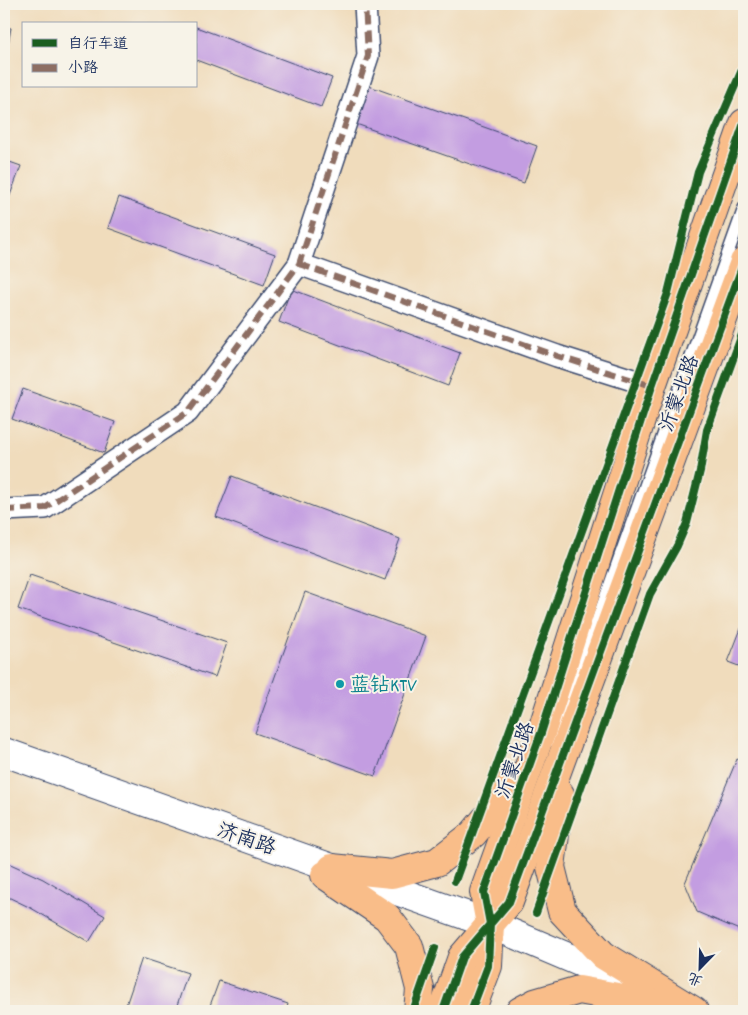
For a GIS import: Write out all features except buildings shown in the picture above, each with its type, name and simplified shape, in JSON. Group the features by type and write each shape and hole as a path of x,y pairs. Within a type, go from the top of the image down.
{"main road":[{"name":"沂蒙北路","path":"443,1011 462,957 510,902 652,386 744,123"},
{"name":"沂蒙北路","path":"553,741 744,262"},
{"path":"328,872 392,874 437,862 473,834 553,741"},
{"path":"553,741 551,867 562,911 603,955 694,1011"},
{"path":"328,872 387,917 408,946 420,989 418,1011"},
{"path":"472,1011 488,966 490,924"},
{"path":"520,1011 535,1002 579,990 694,1011"}],"street":[{"path":"4,510 45,508 188,412 298,264 368,56 365,4"},
{"path":"298,264 557,356 652,386"},
{"name":"济南路","path":"4,752 328,872 430,913 490,924 694,1011"},
{"name":"济南路","path":"4,762 328,872"}],"lane":[{"path":"553,741 744,208"},
{"path":"475,962 505,879"}],"marked path":[{"path":"4,510 45,508 188,412 299,264 368,56 365,4"},
{"path":"299,264 557,356 652,386"}],"cycle path":[{"path":"455,881 668,293 698,172 744,65"},
{"path":"471,1011 488,966 490,924 484,892 541,733 652,386 744,123"},
{"path":"443,1011 462,957 509,902 744,262"},
{"path":"536,913 650,594 677,546 687,523 700,471 707,430 744,329"},
{"path":"413,1011 435,948"}],"place":[{"name":"蓝钻KTV","path":"340,684"}]}
